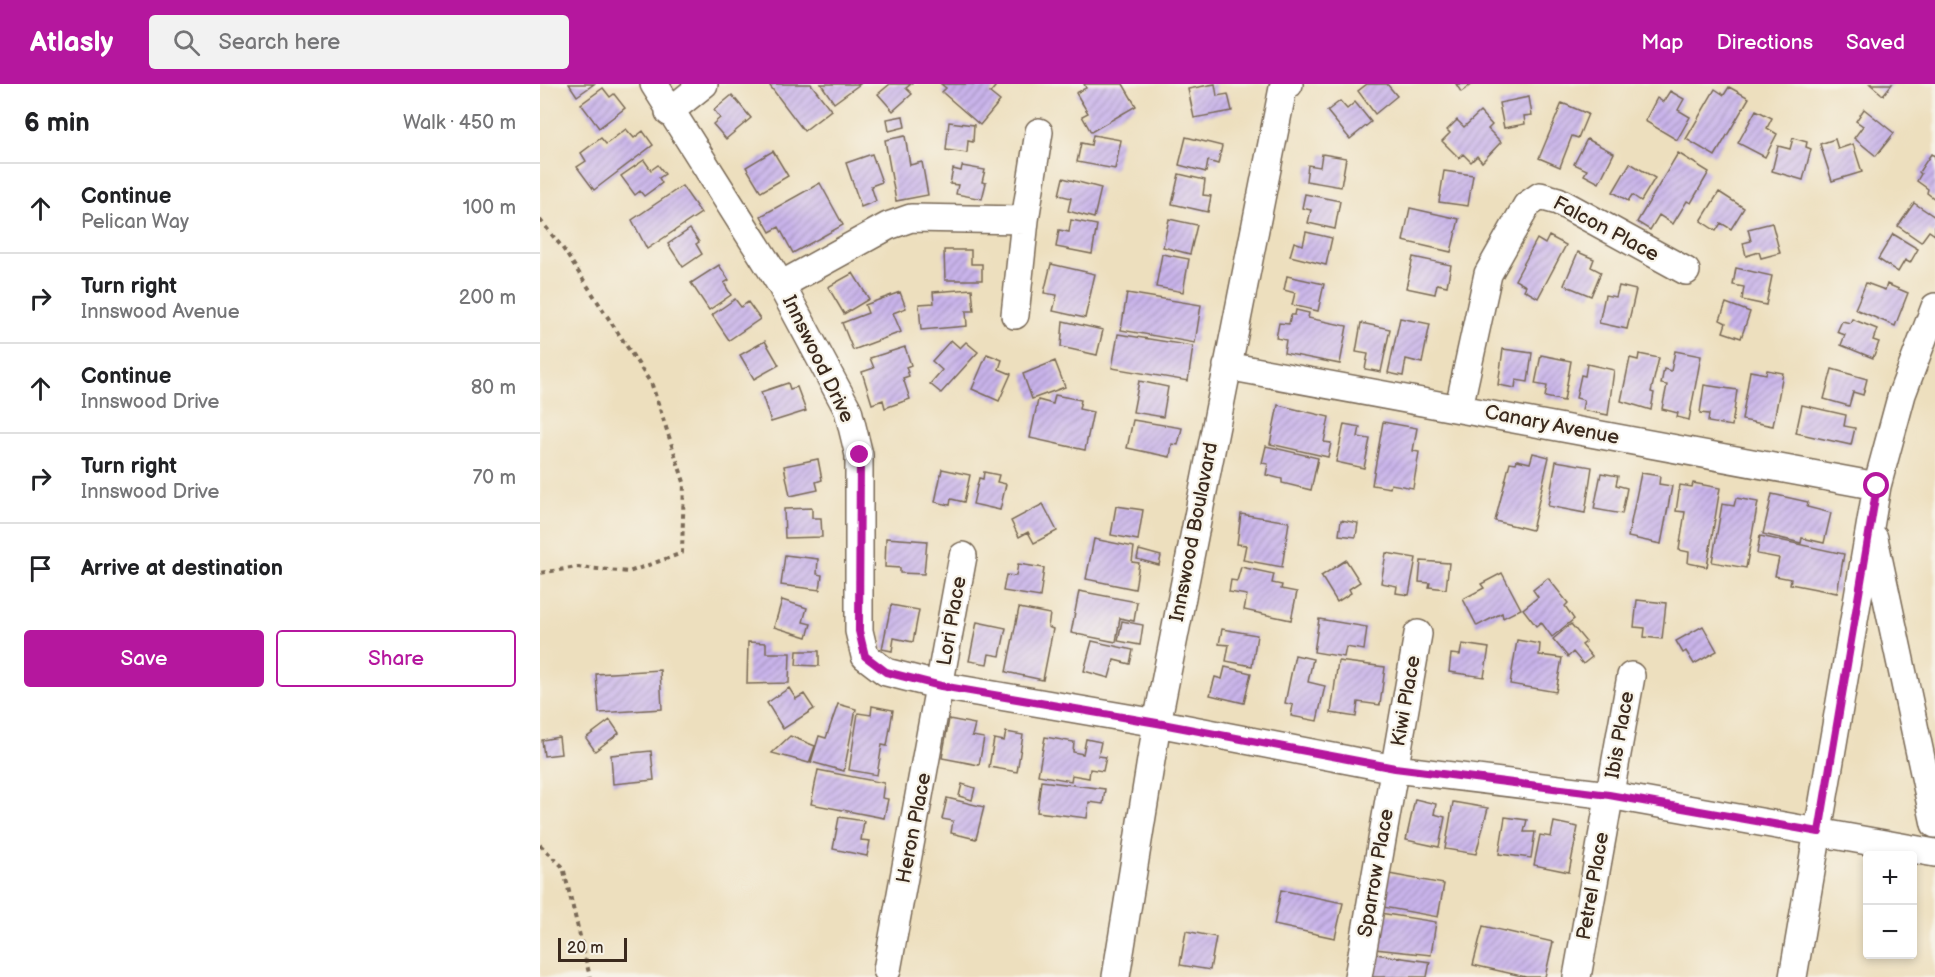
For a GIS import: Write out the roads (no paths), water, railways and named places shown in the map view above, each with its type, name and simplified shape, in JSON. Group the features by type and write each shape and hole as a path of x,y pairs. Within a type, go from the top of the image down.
{"street":[{"name":"Innswood Drive","path":"654,84 669,112 781,285 848,410 860,455 859,631 865,656 886,672 941,686 1157,723 1395,768 1609,795 1935,853"},
{"path":"669,112 704,84"},
{"name":"Innswood Boulavard","path":"1116,977 1157,723 1284,85"},
{"path":"1015,315 1025,220 1040,132"},
{"name":"Falcon Place","path":"1459,407 1488,274 1527,205 1540,196 1558,201 1686,271"},
{"path":"781,285 888,226 911,218 1025,220"},
{"path":"1793,977 1877,486 1902,394 1935,308"},
{"name":"Canary Avenue","path":"1227,366 1459,407 1877,486"},
{"path":"1871,523 1935,824"},
{"name":"Lori Place","path":"941,686 963,556"},
{"name":"Kiwi Place","path":"1395,768 1418,634"},
{"name":"Ibis Place","path":"1609,795 1631,676"},
{"name":"Heron Place","path":"886,970 941,686"},
{"name":"Sparrow Place","path":"1358,977 1395,768"},
{"name":"Petrel Place","path":"1577,977 1609,795"}]}
